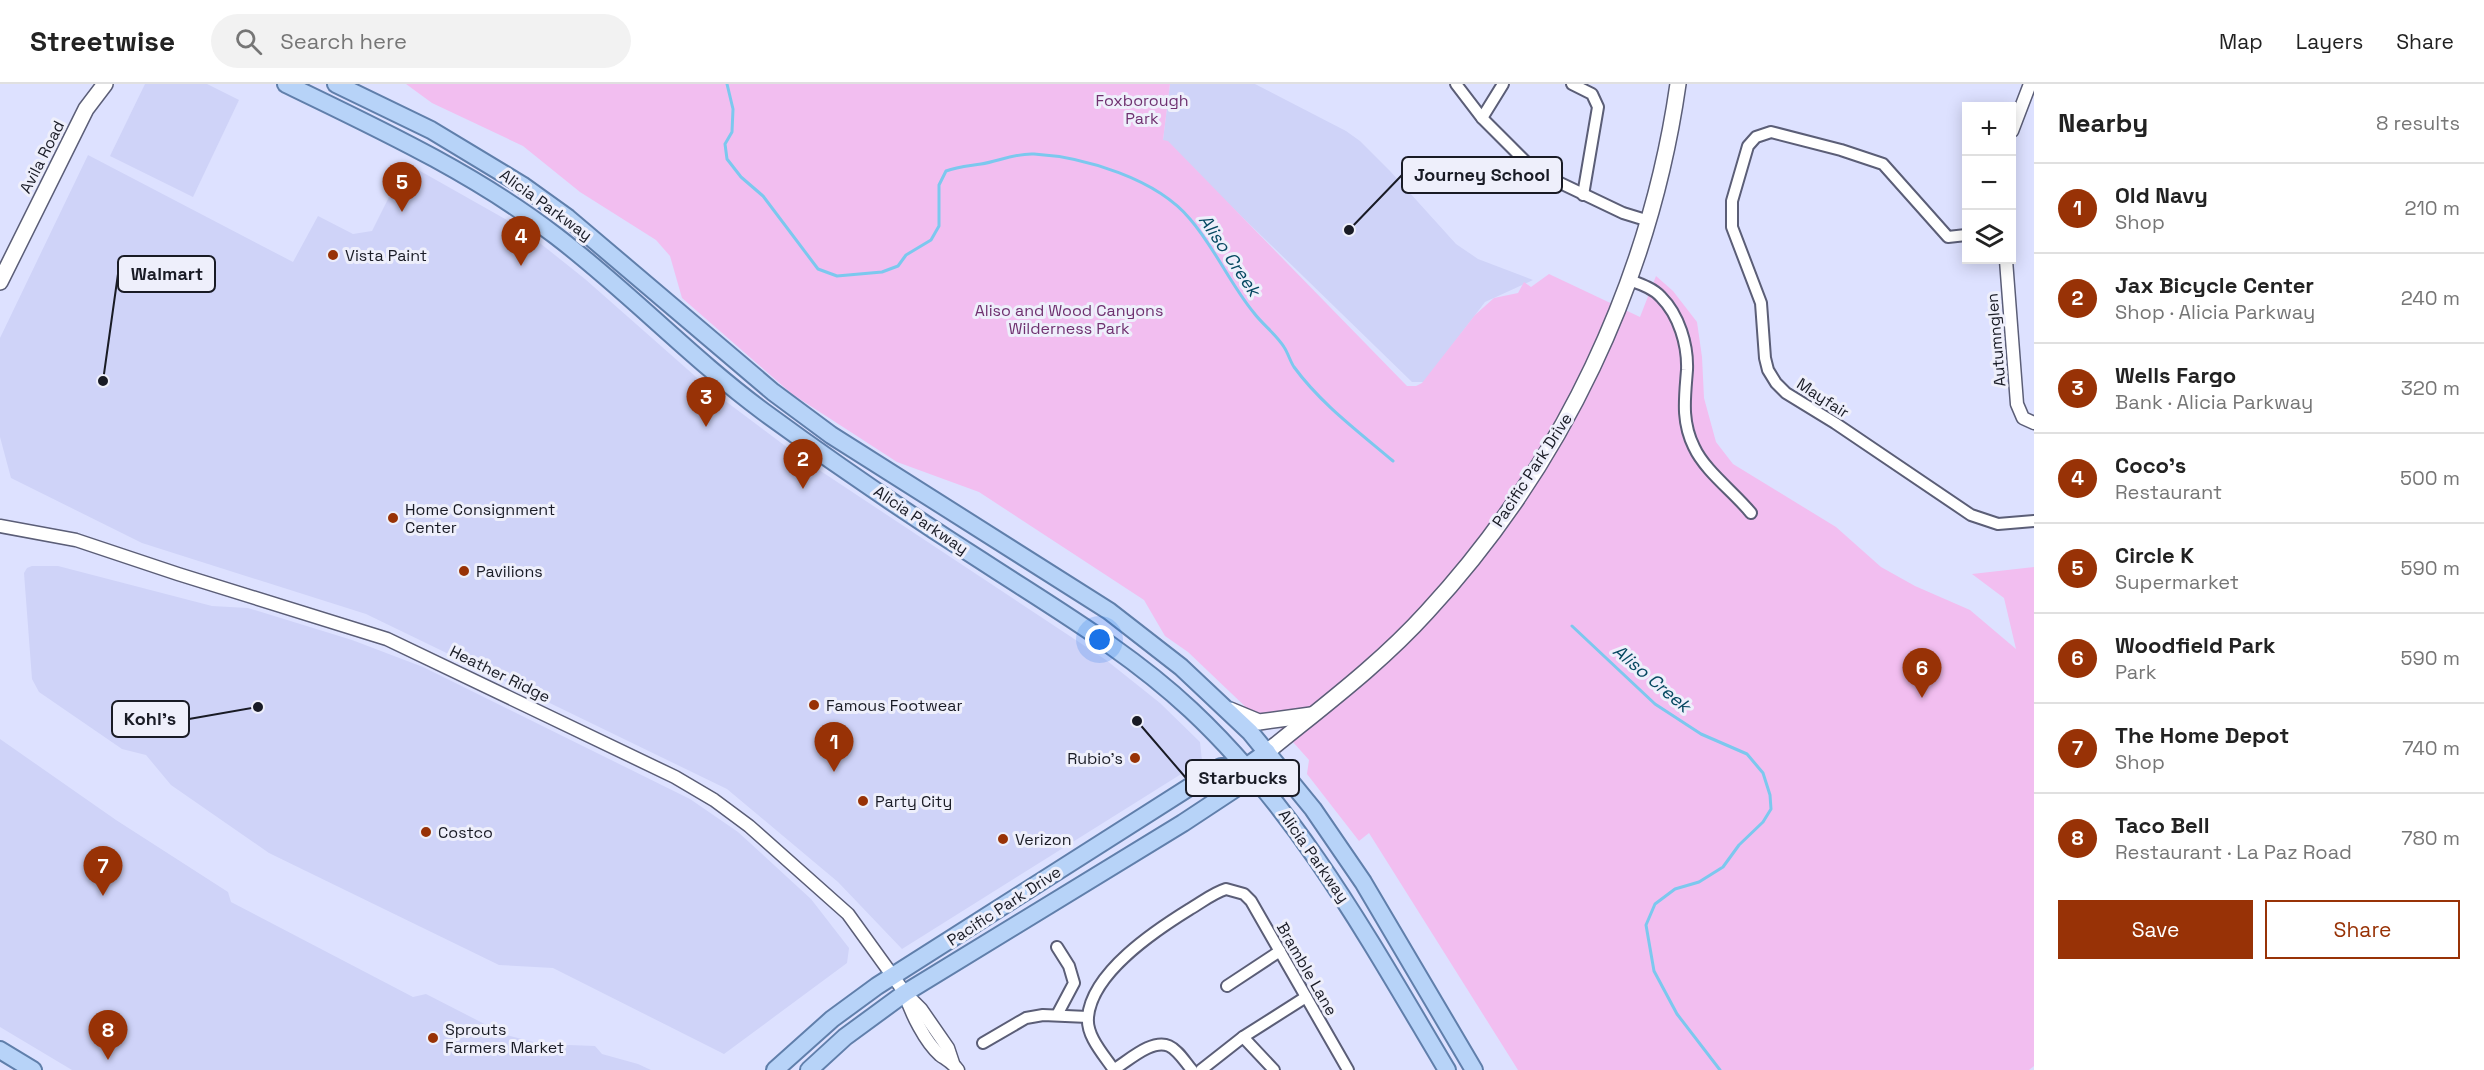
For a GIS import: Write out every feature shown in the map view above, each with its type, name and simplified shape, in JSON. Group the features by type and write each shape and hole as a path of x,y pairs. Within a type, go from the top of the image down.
{"main road":[{"name":"Avila Road","path":"0,282 86,109 105,84"},
{"name":"Alicia Parkway","path":"286,84 421,150 510,202 589,262 760,409 889,499 1093,632 1189,708 1246,767 1298,830 1334,882 1447,1070"},
{"name":"Alicia Parkway","path":"336,84 431,130 522,185 568,218 789,405 831,435 1108,611 1173,661 1226,708 1267,752 1313,809 1363,882 1474,1070"},
{"name":"Pacific Park Drive","path":"809,1070 846,1037 905,993 1183,823 1238,786 1246,767 1317,714 1426,613 1525,487 1563,427 1581,391 1607,336 1649,221 1668,148 1678,84"},
{"path":"1226,708 1259,722 1317,714"},
{"name":"Pacific Park Drive","path":"775,1070 832,1019 893,976 1221,766 1246,767"},
{"path":"0,1050 33,1070"}],"street":[{"path":"1456,84 1482,118 1535,171 1623,213 1649,221"},
{"path":"1482,118 1503,84"},
{"path":"1572,84 1592,94 1598,107 1583,195"},
{"path":"2016,121 2030,84"},
{"name":"Mayfair","path":"1962,235 1948,237 1883,164 1841,150 1771,132 1756,137 1748,146 1731,213 1732,226 1761,303 1765,358 1768,370 1776,383 1786,393 1835,423 1959,509 1998,524 2034,521"},
{"name":"Autumnglen","path":"2006,264 2018,404 2029,420"},
{"path":"1627,285 1650,289 1661,297 1676,318 1684,341 1687,368 1683,393 1685,419 1694,447 1709,470 1733,491 1752,513"},
{"name":"Heather Ridge","path":"0,526 76,540 387,639 675,777 714,800 748,826 848,914 905,993 921,1009 948,1048 955,1066"},
{"name":"Bramble Lane","path":"1088,1017 1100,988 1133,948 1155,931 1220,891 1234,889 1251,901 1348,1070"},
{"path":"1057,947 1070,966 1074,983 1058,1015"},
{"path":"1227,986 1281,951"},
{"path":"1201,1070 1243,1037 1306,997"},
{"path":"983,1043 1026,1018 1058,1015 1088,1017 1092,1037 1114,1070 1152,1046 1162,1044 1170,1046 1177,1052 1192,1070"},
{"path":"1243,1037 1274,1070"}],"shaded area":[{"path":"145,84 207,84 239,100 193,197 110,156"},
{"path":"1170,84 1255,84 1346,131 1360,141 1390,171 1456,244 1478,259 1533,280 1485,302 1424,382 1412,382 1163,140"},
{"path":"88,155 293,262 318,216 353,234 372,231 406,163 521,228 585,279 712,391 804,460 1106,660 1160,703 1200,742 1202,761 902,949 838,882 727,789 366,614 142,543 11,478 0,437 0,338"},
{"path":"32,566 58,566 212,606 248,608 352,640 423,667 690,799 738,832 811,899 849,948 847,963 724,1054 553,968 499,965 269,853 171,785 146,755 122,749 39,692 32,679 24,573"},
{"path":"0,739 116,820 228,892 231,902 413,997 426,994 506,1035 542,1044 595,1046 602,1054 651,1070 72,1070 0,1027"}],"green space":[{"path":"406,84 1170,84 1163,140 1168,141 1407,386 1422,383 1475,315 1494,298 1518,293 1524,282 1531,287 1549,274 1640,317 1656,276 1673,291 1697,322 1704,398 1716,442 1733,464 1836,527 1881,567 1915,586 1970,610 2016,649 2004,598 1972,574 2034,567 2034,1066 2029,1070 1518,1070 1369,833 1359,841 1307,774 1309,760 1267,713 1252,713 1188,652 1165,636 1144,600 979,492 897,462 792,394 682,298 670,256 656,240 580,192 523,146 432,103"}],"waterway":[{"name":"Aliso Creek","path":"727,84 733,109 732,132 725,144 727,159 741,177 763,196 818,269 837,276 882,272 898,266 906,255 931,240 939,226 939,185 946,171 954,168 1021,155 1054,156 1097,165 1159,192 1176,205 1199,230 1245,302 1281,342 1294,367 1316,393 1393,461"},
{"name":"Aliso Creek","path":"1572,626 1655,704 1701,734 1747,754 1763,773 1770,795 1771,809 1763,822 1739,845 1723,867 1699,882 1675,889 1655,904 1646,925 1654,971 1677,1014 1720,1070"}],"place":[{"name":"Circle K","path":"402,212"},
{"name":"Journey School","path":"1349,230"},
{"name":"Vista Paint","path":"333,255"},
{"name":"Coco's","path":"521,266"},
{"name":"Walmart","path":"103,381"},
{"name":"Wells Fargo","path":"706,427"},
{"name":"Jax Bicycle Center","path":"803,489"},
{"name":"Home Consignment Center","path":"393,518"},
{"name":"Pavilions","path":"464,571"},
{"name":"Woodfield Park","path":"1922,698"},
{"name":"Famous Footwear","path":"814,705"},
{"name":"Kohl's","path":"258,707"},
{"name":"Starbucks","path":"1137,721"},
{"name":"Rubio's","path":"1135,758"},
{"name":"Old Navy","path":"834,772"},
{"name":"Party City","path":"863,801"},
{"name":"Costco","path":"426,832"},
{"name":"Verizon","path":"1003,839"},
{"name":"The Home Depot","path":"103,896"},
{"name":"Sprouts Farmers Market","path":"433,1038"},
{"name":"Taco Bell","path":"108,1060"}],"park label":[{"name":"Foxborough Park","path":"1142,109"},
{"name":"Aliso and Wood Canyons Wilderness Park","path":"1069,319"}]}
